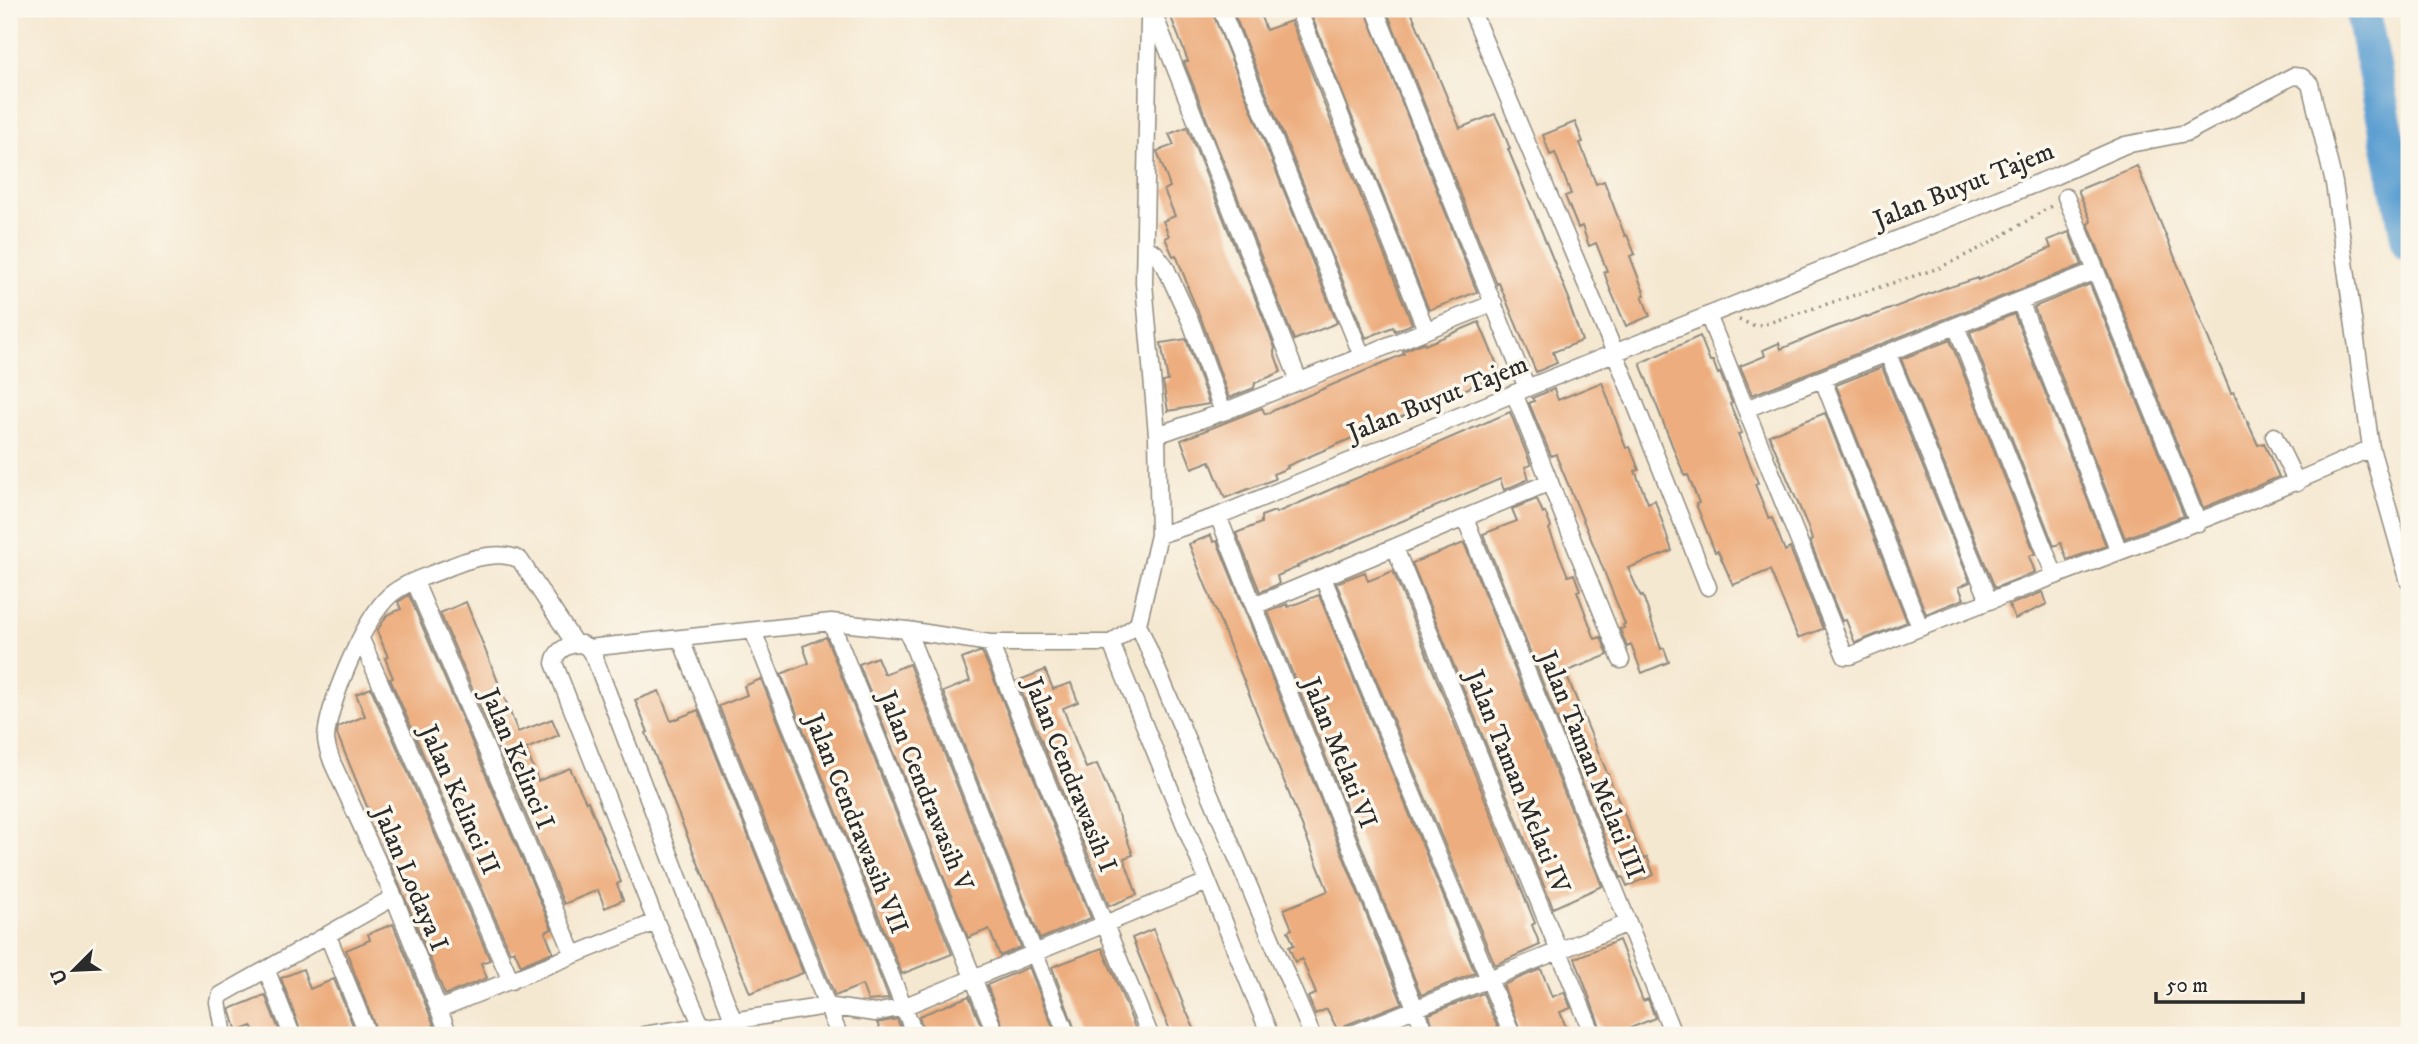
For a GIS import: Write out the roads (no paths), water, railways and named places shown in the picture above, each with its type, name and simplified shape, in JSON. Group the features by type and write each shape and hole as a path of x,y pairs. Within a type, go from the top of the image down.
{"street":[{"path":"1221,9 1362,356"},
{"path":"1298,9 1426,330"},
{"path":"1375,9 1494,303 1550,482 1621,660"},
{"path":"1471,9 1615,353 1708,587"},
{"path":"1299,381 1158,10 1149,20 1144,282 1157,435 1159,536 1138,624 1312,1035"},
{"name":"Jalan Buyut Tajem","path":"1159,536 1217,516 2055,176 2125,145 2186,133 2293,76 2302,77 2310,84 2334,183 2371,449 2409,582"},
{"path":"2066,197 2198,523"},
{"path":"1145,247 1155,253 1165,266 1192,325 1223,412"},
{"path":"1746,409 2095,271"},
{"path":"2020,301 2119,551"},
{"path":"1157,435 1223,412 1494,303"},
{"path":"1716,312 1746,409 1845,656 2198,523 2297,483 2371,449"},
{"path":"1956,326 2055,576"},
{"path":"1888,354 1989,601"},
{"path":"1823,380 1920,627"},
{"path":"2274,436 2297,483"},
{"path":"1254,606 1550,482"},
{"name":"Jalan Melati VI","path":"1217,516 1426,1035"},
{"name":"Jalan Taman Melati III","path":"1465,518 1671,1029"},
{"name":"Jalan Taman Melati IV","path":"1395,548 1593,1035"},
{"path":"361,639 388,597 401,588 470,559 506,555 514,556 525,564 600,671 736,1028"},
{"path":"1323,578 1512,1035"},
{"name":"Jalan Kelinci I","path":"415,582 575,955"},
{"path":"704,1030 656,922 554,663 559,651 582,646 681,640 831,622 908,630 990,643 1111,643 1138,624"},
{"name":"Jalan Cendrawasih V","path":"831,622 996,1035"},
{"path":"908,630 1067,1035"},
{"name":"Jalan Cendrawasih VII","path":"753,631 915,1035"},
{"name":"Jalan Lodaya I","path":"361,639 329,717 326,741 333,764 394,897 449,1035"},
{"name":"Jalan Kelinci II","path":"361,639 511,981"},
{"path":"681,640 839,1035"},
{"name":"Jalan Cendrawasih I","path":"990,643 1150,1035"},
{"path":"1111,643 1270,1035"},
{"path":"644,1035 736,1028 826,1006 875,1013 903,1007 1207,882"},
{"path":"224,1035 218,1002 221,995 394,897"},
{"path":"439,1009 656,922"},
{"path":"1350,1035 1628,923"},
{"path":"328,936 368,1035"},
{"path":"267,971 292,1035"}],"waterway":[{"path":"2362,9 2409,243"}]}
